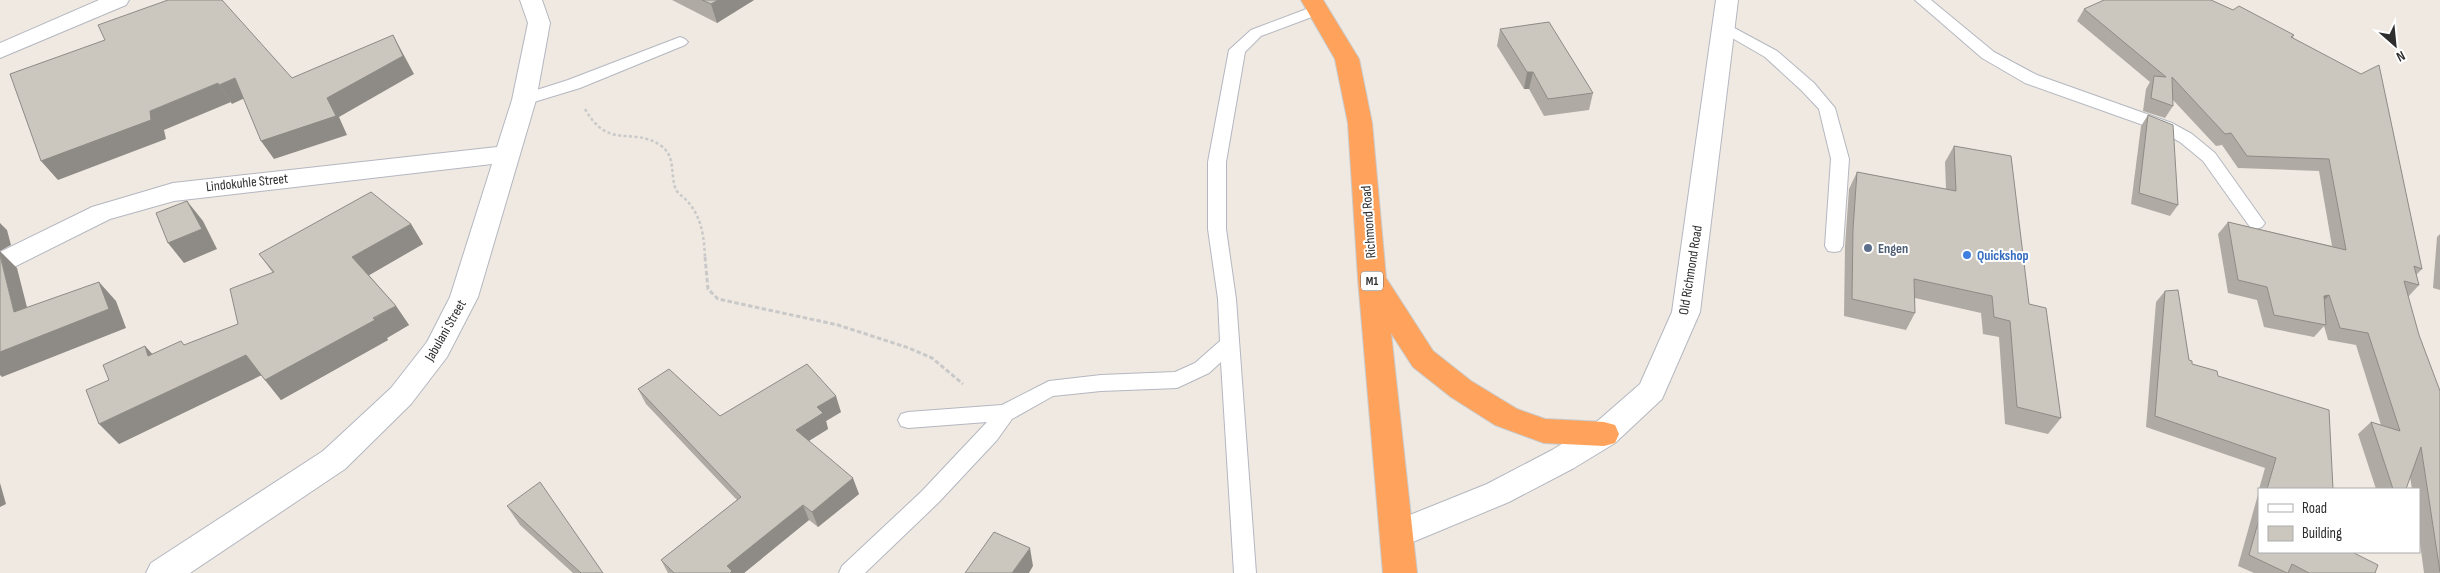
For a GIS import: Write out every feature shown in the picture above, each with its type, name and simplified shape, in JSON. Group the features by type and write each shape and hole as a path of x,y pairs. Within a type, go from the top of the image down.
{"highway":[{"name":"Richmond Road","path":"1316,5 1347,59 1360,123 1372,278 1400,573"},
{"path":"1372,278 1423,359 1461,389 1506,417 1544,431 1604,434"}],"street":[{"path":"0,51 118,0"},
{"name":"Jabulani Street","path":"163,573 334,460 401,396 436,349 464,297 524,100 539,23 531,0"},
{"name":"Old Richmond Road","path":"1396,535 1498,493 1604,434 1652,390 1686,312 1725,28 1727,0"},
{"name":"Lindokuhle Street","path":"0,264 101,213 174,192 204,187 508,154"}],"lane":[{"path":"1922,0 1988,55 2030,79 2166,127 2186,138 2209,157 2256,223"},
{"path":"1245,573 1244,535 1225,280 1217,229 1217,162 1237,50 1256,33 1316,5"},
{"path":"1725,28 1770,54 1808,86 1827,108 1840,159 1834,246"},
{"path":"524,100 574,84 680,42"},
{"path":"908,420 1005,413 1049,389 1101,383 1177,380 1202,368 1229,344"},
{"path":"850,573 930,497 990,434 1005,413"}],"path":[{"path":"574,84 589,116 598,127 606,133 650,141 662,147 671,158 675,188 687,199 700,220 706,238 708,289 718,299 838,325 909,348 932,358 978,399 1005,413"}],"building":[{"path":"168,0 222,0 292,78 393,35 403,56 327,98 336,116 261,141 235,78 150,111 151,120 41,161 10,74 105,40 98,25"},
{"path":"702,0 718,0 711,4"},
{"path":"2104,0 2211,0 2233,10 2239,6 2294,35 2291,37 2361,74 2379,65 2422,269 2414,266 2419,285 2404,281 2419,335 2440,391 2440,572 2421,447 2406,488 2393,488 2371,422 2400,431 2368,333 2340,328 2329,295 2324,296 2326,325 2274,315 2267,287 2238,280 2228,222 2346,250 2329,159 2247,156 2231,133 2225,134 2172,77 2173,106 2151,98 2154,76 2166,77 2084,9"},
{"path":"1549,22 1593,93 1548,99 1533,72 1527,72 1500,29"},
{"path":"2148,115 2173,125 2178,205 2139,193"},
{"path":"1954,146 2011,156 2029,304 2046,308 2061,418 2017,407 2010,321 1994,317 1992,296 1914,279 1915,313 1852,299 1853,229 1857,172 1956,191"},
{"path":"371,192 411,224 352,257 396,306 373,318 375,320 265,380 246,355 99,424 86,390 109,380 103,365 145,346 148,356 181,341 184,345 238,324 230,289 274,272 259,254"},
{"path":"187,201 202,229 168,243 156,213"},
{"path":"0,255 14,312 99,282 109,309 0,352"},
{"path":"2178,290 2189,360 2192,361 2192,364 2217,371 2218,376 2329,410 2333,488 2267,488 2276,458 2155,416 2165,291"},
{"path":"807,364 836,396 817,407 823,413 796,430 853,478 812,512 803,505 727,566 732,571 730,573 674,573 661,560 741,497 638,389 669,369 720,416"},
{"path":"540,482 603,573 581,573 507,506"},
{"path":"2258,523 2258,553 2354,553 2378,565 2375,573 2309,573 2292,564 2287,573 2249,555"},
{"path":"994,532 1030,548 1012,573 965,573"}],"place":[{"name":"Engen","path":"1868,248"},
{"name":"Quickshop","path":"1967,255"}]}
